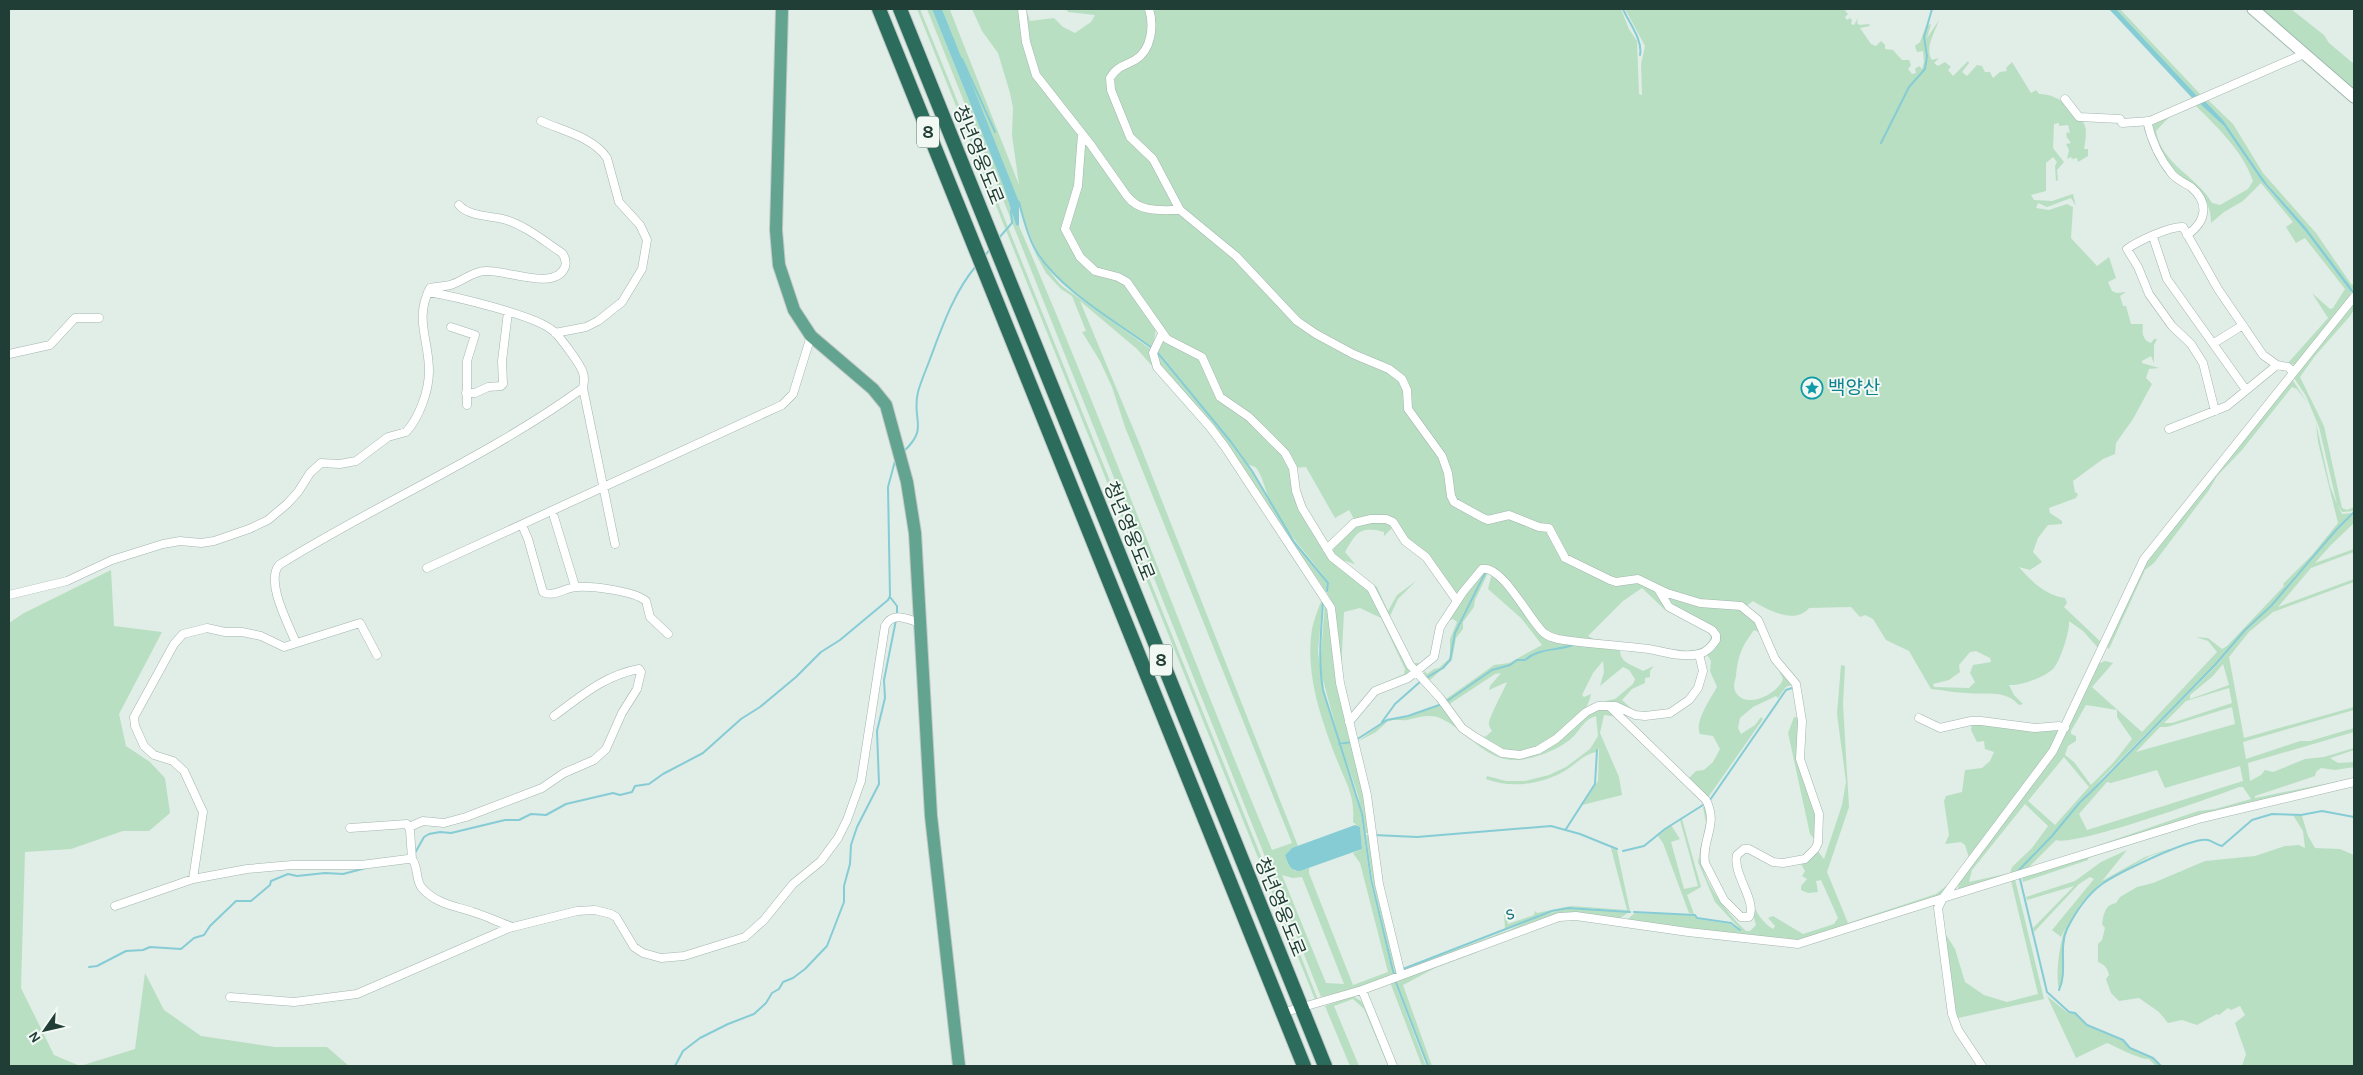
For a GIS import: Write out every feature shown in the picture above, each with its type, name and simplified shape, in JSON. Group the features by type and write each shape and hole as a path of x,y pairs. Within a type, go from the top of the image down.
{"highway":[{"name":"청년영웅도로","path":"879,9 1304,1066"},
{"name":"청년영웅도로","path":"900,9 1325,1066"}],"main road":[{"path":"782,9 776,244 786,292 800,320 811,336 880,397 890,413 913,516 931,816 959,1066"}],"street":[{"path":"1022,9 1026,42 1036,74 1132,202 1146,209 1180,210"},
{"path":"1149,9 1151,28 1149,44 1140,56 1116,69 1110,78 1110,84 1130,137 1152,159 1180,210 1236,256 1297,320 1316,334 1353,354 1389,369 1402,379 1407,390 1408,409 1442,456 1448,473 1451,496 1454,502 1488,520 1502,514 1549,528 1562,553 1569,561 1610,580 1616,582 1638,579 1658,589 1700,603 1733,604 1748,610 1758,620 1775,659 1796,684 1802,721 1800,759 1817,806 1818,842 1815,849 1805,859 1789,863 1773,862 1748,849 1740,852 1736,862 1751,907 1749,917 1741,917 1729,907 1705,863 1704,856 1712,822 1706,800 1609,706"},
{"path":"2253,9 2354,97"},
{"path":"2066,99 2079,117 2120,119 2122,123 2147,121 2304,54"},
{"path":"541,121 588,141 604,153 619,202 640,225 646,240 642,269 622,302 593,325 555,333"},
{"path":"2147,121 2152,138 2173,176 2192,188 2202,202 2204,216 2201,223 2187,234"},
{"path":"1082,134 1078,186 1065,230 1080,257 1095,271 1118,277 1127,282 1167,340 1202,357 1206,362 1220,397 1249,417 1285,453 1293,468 1296,490 1302,508 1327,549 1337,563 1371,588 1406,657 1462,728 1487,745 1510,755 1520,756 1538,750 1565,732 1592,708 1609,706 1645,716 1664,714 1676,709 1694,694 1702,680 1703,671 1700,654"},
{"path":"9,596 67,581 112,560 163,544 180,541 201,543 214,541 249,529 268,520 287,504 298,492 310,473 320,463 340,464 356,461 388,437 403,435 410,428 417,415 429,379 429,364 422,310 430,288 450,285 482,271 502,272 543,279 555,277 565,268 566,258 562,253 520,226 502,218 466,211 459,205"},
{"path":"2215,411 2203,363 2191,344 2172,326 2149,294 2138,267 2127,249 2153,236 2180,227 2187,234 2218,289 2263,355 2277,365 2288,367 2293,372"},
{"path":"2153,236 2167,279 2246,390"},
{"path":"428,292 444,294 508,312 543,325 555,333 583,371 584,388 602,488 615,544"},
{"path":"1982,1066 1958,1030 1952,1014 1938,908 1943,898 2042,767 2065,728 2144,559 2354,298"},
{"path":"466,393 476,393 488,386 501,386 503,384 502,361 508,312"},
{"path":"9,354 50,345 75,318 99,318"},
{"path":"2214,344 2243,325"},
{"path":"451,327 474,335 467,362 467,405"},
{"path":"1162,334 1153,353 1156,367 1210,427 1225,447 1331,608 1340,683 1366,795 1379,884 1398,977"},
{"path":"427,568 787,402 793,394 811,336"},
{"path":"2169,429 2227,406 2277,365"},
{"path":"296,642 275,587 274,574 279,565 349,522 484,451 584,388"},
{"path":"554,517 575,586"},
{"path":"1327,549 1354,523 1370,519 1386,519 1393,522 1405,541 1426,557 1457,600"},
{"path":"522,525 528,539 543,592 550,594 575,586 615,591 643,598 648,605 650,617 668,634"},
{"path":"1349,722 1375,691 1408,678 1434,657 1440,627 1479,571 1486,568 1503,580 1539,628 1551,637 1671,654 1700,654 1712,645 1716,635 1706,626 1669,607 1658,589"},
{"path":"230,997 294,1002 357,994 513,927 577,911 604,911 616,918 634,947 644,953 668,959 684,956 745,937 764,920 793,884 815,866 838,838 851,811 861,781 885,626 893,617 920,623"},
{"path":"193,879 203,812 188,776 173,761 148,751 138,734 134,717 174,644 183,634 207,628 252,633 284,647 360,623 377,655"},
{"path":"350,828 402,824 409,827 423,821 444,823 466,817 542,788 564,773 594,760 606,749 622,713 637,688 641,672 638,669 631,670 608,679 586,692 554,716"},
{"path":"1919,718 1940,728 1970,721 1981,721 2035,728 2059,726 2065,728"},
{"path":"1282,1013 1362,990 1550,920 1567,916 1798,944 2202,818 2354,782"},
{"path":"409,827 412,859 416,867 419,884 435,899 449,906 474,912 513,927"},
{"path":"115,906 193,879 276,866 361,865 412,859"},
{"path":"1362,990 1393,1066"}],"green space":[{"path":"917,9 920,9 948,78 1293,936 1318,1000 1316,1002"},
{"path":"927,9 932,9 1003,185 1016,225 1019,226 1084,381 1272,850 1292,843 1125,427 1112,387 1100,361 1082,332 1086,331 1072,296 1061,289 1046,273 1034,251 1062,286 1152,350 1150,360 1210,430 1319,592 1210,431 1137,349 1080,301 1140,445 1298,846 1292,848 1285,855 1288,864 1295,871 1309,868 1309,873 1353,985 1388,972 1360,863 1353,853 1362,849 1360,828 1353,822 1351,796 1325,729 1313,679 1310,646 1312,629 1323,596 1318,651 1323,690 1361,814 1370,880 1394,976 1362,987 1321,997","holes":["1282,875 1293,878 1302,877 1344,984 1326,983"]},
{"path":"942,9 950,10 1019,185 1012,135 1013,108 1010,93 998,53 982,31 972,9 1020,9 1030,66 1078,133 1078,170 1064,229 1094,272 1122,280 1156,328 1153,348 1129,333 1063,284 1036,250"},
{"path":"1023,9 1026,9 1030,21 1054,18 1063,27 1075,33 1091,22 1095,15 1068,12 1066,9 1145,9 1148,11 1149,36 1144,50 1109,78 1128,138 1151,160 1177,207 1159,209 1132,201 1032,65"},
{"path":"1150,9 1621,9 1629,29 1637,41 1639,94 1642,95 1641,64 1645,46 1625,9 1844,9 1848,14 1845,17 1847,20 1850,18 1852,20 1851,24 1854,25 1858,18 1857,23 1859,25 1869,24 1870,26 1860,28 1871,44 1876,46 1881,41 1885,45 1885,49 1893,50 1902,60 1909,60 1911,65 1908,69 1912,74 1916,73 1915,69 1919,66 1922,69 1924,62 1923,51 1917,52 1915,46 1920,42 1926,26 1931,24 1927,38 1939,20 1931,40 1930,56 1932,60 1939,58 1934,63 1938,66 1945,62 1951,67 1948,70 1953,76 1968,61 1969,63 1962,72 1967,76 1977,65 1982,66 1985,72 1990,72 1993,78 2000,72 2007,71 2006,68 2012,62 2031,93 2036,90 2039,94 2059,99 2078,114 2086,129 2084,149 2088,149 2088,156 2078,162 2077,158 2072,159 2071,157 2067,159 2069,150 2066,144 2071,143 2066,136 2067,132 2070,133 2068,125 2059,126 2059,123 2054,124 2053,148 2064,162 2057,170 2058,180 2056,181 2055,166 2057,162 2053,157 2046,163 2046,191 2031,195 2034,200 2052,201 2073,194 2076,206 2071,198 2047,207 2038,203 2036,208 2049,210 2067,204 2073,207 2071,238 2097,266 2109,257 2116,278 2108,282 2112,291 2117,293 2126,292 2120,296 2123,306 2126,306 2131,324 2143,324 2143,335 2148,342 2151,343 2154,339 2157,339 2154,345 2154,363 2151,356 2142,361 2142,363 2159,368 2149,369 2146,378 2152,384 2133,419 2116,443 2115,454 2103,459 2073,481 2075,492 2078,494 2076,498 2049,508 2050,513 2062,521 2062,524 2048,525 2038,538 2033,552 2042,562 2030,570 2019,567 2039,587 2051,594 2065,598 2067,603 2064,607 2102,643 2099,649 2083,631 2069,621 2064,646 2059,660 2053,669 2032,680 2009,685 2014,695 2023,704 2019,705 2014,700 2001,695 1958,693 1931,689 1909,651 1886,640 1873,619 1865,615 1860,617 1851,607 1809,608 1803,613 1789,616 1774,612 1753,601 1745,607 1709,603 1667,592 1645,580 1616,580 1570,560 1553,532 1515,515 1488,518 1455,501 1449,473 1409,409 1403,378 1317,333 1181,209 1158,167 1134,141 1111,84 1117,70 1146,51","holes":["1976,651 1990,658 1991,662 1973,665 1970,673 1975,682 1969,688 1934,687 1933,684 1949,680 1960,672 1959,665 1970,652"]},
{"path":"2116,9 2120,9 2202,96 2199,98"},
{"path":"2260,9 2291,9 2324,35 2329,43 2354,64 2354,90"},
{"path":"2207,99 2233,124 2263,173 2316,233 2351,284 2354,285 2354,290 2304,225 2267,184 2223,120 2204,100"},
{"path":"2198,102 2224,126 2261,180 2306,232 2351,292 2351,297 2297,365 2288,363 2328,318 2312,293 2330,309 2333,308 2345,289 2305,238 2296,243 2286,227 2293,222 2261,183 2243,201 2224,212 2211,223 2210,213 2203,198 2173,172 2162,154 2150,123 2173,113 2156,131 2165,153 2172,162 2198,185 2212,203 2220,205 2248,189 2253,181 2249,170 2236,150 2194,104"},
{"path":"1083,140 1125,197 1159,213 1180,214 1217,242 1296,322 1389,370 1403,384 1405,404 1441,456 1450,497 1482,520 1503,516 1548,530 1561,554 1610,582 1631,580 1649,586 1661,598 1711,632 1714,640 1704,650 1691,653 1557,637 1546,632 1490,567 1459,592 1455,593 1406,540 1394,521 1355,521 1349,510 1335,518 1306,467 1294,468 1291,460 1221,396 1207,362 1168,338 1128,281 1101,272 1081,256 1067,229","holes":["1642,588 1665,610 1707,631 1711,637 1707,644 1698,649 1687,651 1594,639 1588,636 1623,601"]},
{"path":"2354,303 2354,310 2350,316 2315,356 2300,377 2324,426 2342,508 2347,510 2354,507 2354,511 2342,512 2337,504 2319,427 2306,396 2292,375"},
{"path":"1164,340 1201,358 1211,383 1288,461 1295,491 1326,550 1365,584 1412,672 1365,698 1373,688 1404,674 1405,669 1381,618 1360,608 1344,612 1341,671 1335,608 1327,593 1329,583 1279,518 1257,469 1242,459 1231,441 1158,351"},
{"path":"1157,352 1251,471 1293,542 1328,584 1326,592 1226,444 1160,367"},
{"path":"2292,379 2307,402 2297,389 2292,387 2242,450 2217,476 2209,490 2154,563 2145,570 2109,649 2107,647 2147,561"},
{"path":"2316,423 2330,486 2337,504 2342,514 2353,513 2336,529 2271,606 2245,630 2215,665 2102,778 2091,792 2079,801 2052,836 2080,802 2091,793 2216,666 2245,631 2272,606 2337,530 2354,513 2354,523 2315,563 2354,549 2354,552 2311,568 2278,607 2354,579 2354,582 2273,612 2249,632 2229,657 2244,738 2354,707 2354,710 2243,742 2246,759 2300,741 2310,741 2354,728 2354,732 2248,763 2250,781 2261,775 2265,770 2273,772 2305,759 2324,757 2354,748 2354,750 2330,758 2338,763 2354,762 2354,767 2335,770 2321,768 2316,772 2315,776 2255,796 2255,798 2354,778 2354,781 2092,850 2090,848 2198,811 2215,809 2251,799 2243,787 2239,787 2115,829 2068,840 2056,840 2026,870 1958,889 1959,882 2055,755 2098,664 2105,661 2113,663 2092,687 2142,732 2217,652 2208,641 2196,637 2208,638 2222,649 2227,646 2312,555 2338,523 2318,442","holes":["2223,664 2229,685 2190,699 2190,695 2213,676","2229,688 2232,703 2172,723 2164,723 2186,701","2086,705 2117,710 2117,717 2132,739 2113,763 2091,785 2074,762 2065,755 2068,746 2076,741 2076,736 2071,734","2232,707 2235,724 2136,752 2160,727 2167,727","2064,757 2089,787 2055,825 2028,801","2240,766 2243,781 2087,830 2079,814 2107,782 2111,783 2157,770 2165,788","2025,804 2048,826 2032,848 2012,867 2010,873 1969,882 1972,870"]},
{"path":"1385,521 1393,527 1384,536 1384,532 1376,530 1364,530 1356,535 1345,552 1355,564 1345,561 1343,563 1377,587 1388,611 1397,595 1416,581 1398,599 1390,616 1413,663 1424,663 1418,667 1413,666 1380,600 1332,553 1336,543 1355,525"},
{"path":"111,570 114,626 162,632 119,714 126,746 150,762 165,778 170,813 149,831 123,831 71,849 25,852 21,988 54,1055 80,1066 9,1066 9,623 24,613"},
{"path":"1480,573 1488,573 1475,600 1474,607 1463,622 1463,629 1456,638 1452,660 1430,680 1446,699 1494,665 1509,663 1542,645 1521,618 1488,589 1492,573 1544,635 1634,651 1620,650 1622,658 1628,664 1643,671 1654,666 1650,671 1650,677 1645,678 1645,683 1632,689 1622,700 1636,713 1623,706 1605,701 1615,699 1633,684 1635,679 1629,670 1623,667 1600,686 1604,672 1603,661 1593,673 1582,695 1584,697 1591,694 1580,716 1558,736 1545,743 1518,753 1507,753 1463,727 1462,722 1470,730 1485,737 1492,731 1489,721 1507,682 1489,690 1501,673 1495,674 1448,705 1424,673 1425,671 1427,674 1439,668 1450,658 1450,639 1457,622 1453,619 1446,622"},
{"path":"1664,594 1711,606 1745,610 1757,622 1761,633 1754,630 1739,656 1734,688 1740,697 1746,700 1761,698 1780,685 1783,679 1774,660 1794,684 1786,687 1778,698 1776,696 1753,707 1740,718 1738,728 1741,734 1755,725 1761,717 1763,719 1707,799 1619,710 1625,711 1626,717 1689,778 1696,771 1704,770 1713,762 1720,749 1713,736 1700,734 1699,729 1699,723 1704,710 1717,687 1710,671 1711,661 1706,653 1718,641 1718,635 1705,624 1674,608"},
{"path":"1325,601 1327,604 1338,689 1351,741 1340,743 1320,669"},
{"path":"1841,665 1845,666 1843,704 1849,807 1827,872 1848,923 1936,894 1951,882 1969,858 1965,845 1961,842 1945,844 1949,835 1944,801 1946,796 1962,792 1965,770 1982,768 1990,761 1994,752 1985,749 1984,741 1977,742 1971,730 1972,723 2038,730 2059,728 2062,730 2032,777 1958,877 1938,897 1796,942 1625,921 1635,913 1695,915 1697,919 1730,924 1741,930 1715,902 1698,862 1706,823 1703,807 1706,806 1709,825 1702,859 1703,868 1718,898 1746,931 1750,931 1756,925 1737,859 1744,851 1754,853 1745,852 1740,856 1739,863 1751,900 1766,924 1773,929 1775,926 1768,918 1773,916 1803,934 1834,924 1838,918 1821,880 1816,881 1818,892 1808,893 1801,890 1801,886 1807,879 1802,876 1805,871 1801,864 1778,866 1774,864 1786,865 1799,862 1816,849 1824,859 1842,805 1846,782 1837,714"},
{"path":"1442,704 1450,717 1514,757 1571,730 1589,712 1604,706 1618,717 1604,715 1600,733 1619,777 1622,795 1582,805 1598,781 1599,748 1597,752 1585,757 1570,768 1538,782 1506,784 1486,779 1487,776 1506,781 1525,781 1549,775 1566,767 1590,749 1598,736 1596,716 1586,722 1569,741 1555,749 1540,755 1517,760 1506,759 1486,751 1453,725 1435,717 1426,716 1388,721 1376,732 1357,742 1387,720 1408,717"},
{"path":"1794,717 1800,718 1798,744 1816,806 1817,842 1810,834 1788,733"},
{"path":"1351,743 1360,775 1369,833 1365,833 1358,795 1341,745"},
{"path":"2293,815 2302,816 2308,836 2315,848 2340,849 2354,855 2354,1066 2242,1066 2246,1054 2235,1023 2245,1015 2240,1006 2231,1010 2228,1008 2219,1015 2217,1014 2197,1025 2182,1020 2168,1023 2159,1012 2139,998 2119,1001 2111,993 2106,979 2109,975 2106,968 2098,962 2098,944 2102,940 2105,928 2102,924 2104,913 2120,897 2137,887 2153,883 2205,861 2255,856 2285,846 2299,845 2305,848 2303,831"},
{"path":"1682,819 1701,887 1687,895 1694,914 1689,913 1663,843 1658,836 1671,825 1680,839 1671,842 1684,889 1698,886 1680,820"},
{"path":"2189,824 2190,826 2088,858 2088,860 2023,882 2022,876"},
{"path":"1366,835 1370,835 1397,974 1395,976 1372,878"},
{"path":"1611,848 1617,850 1630,911 1568,907 1505,929 1504,914 1506,914 1508,924 1534,915 1535,911 1537,913 1571,906 1627,910"},
{"path":"2174,849 2150,856 2100,884 2080,905 2065,931 2062,982 2059,989 2059,958 2066,926 2061,937 2052,930 2094,879 2090,877 2079,884 2034,932 2033,928 2074,886 2027,900 2026,897 2075,881 2101,862 2127,850 2102,881 2145,857"},
{"path":"2015,879 2044,999 1958,1018 1953,1002 1945,933 1955,949 1965,982 1984,995 2007,1002 2038,994 2011,880"},
{"path":"1568,908 1629,912 1619,919 1574,915 1407,971 1403,969 1509,930 1537,917"},
{"path":"1473,950 1478,952 1435,968 1403,985 1432,1066 1428,1066 1395,980"},
{"path":"145,973 164,1010 201,1036 275,1047 327,1047 349,1066 80,1066 135,1049"},
{"path":"1394,980 1426,1066 1422,1066 1390,982"},
{"path":"1353,996 1366,1007 1391,1066 1388,1066 1364,1009 1353,999 1334,1006 1359,1066 1350,1066 1325,1006"},
{"path":"2047,996 2068,1013 2075,1013 2087,1026 2123,1041 2130,1048 2153,1059 2160,1066 2156,1066 2149,1059 2134,1055 2107,1043 2076,1058"}],"water":[{"path":"932,9 942,9 1019,202 1019,226 1016,225 1003,185"},
{"path":"2109,9 2116,9 2199,98 2194,100"},
{"path":"2204,100 2223,120 2267,184 2304,225 2353,290 2351,292 2306,232 2261,180 2224,126 2198,102"},
{"path":"1355,825 1360,827 1362,849 1300,871 1294,870 1288,864 1285,855 1292,848"}],"waterway":[{"path":"1623,9 1638,38 1640,55"},
{"path":"1881,143 1909,87 1925,69 1927,56 1924,37 1932,9"},
{"path":"962,59 995,132"},
{"path":"1019,202 1027,232 1045,264 1072,291 1152,348"},
{"path":"998,239 1012,223 1011,210"},
{"path":"984,257 990,249"},
{"path":"903,452 916,436 918,430 916,410 918,392 939,335 955,298 976,266"},
{"path":"1158,353 1231,442 1252,471 1294,542 1328,583 1327,591"},
{"path":"415,853 424,837 429,834 451,833 505,820 519,820 531,814 546,815 566,804 613,793 620,795 632,792 635,786 649,784 663,774 703,753 741,719 760,707 796,677 821,652 840,640 888,600 890,596 888,487 895,461"},
{"path":"2017,872 2052,836 2080,802 2215,665 2245,630 2271,606 2336,530 2354,512"},
{"path":"1426,678 1443,668 1450,660 1455,633 1485,573"},
{"path":"890,597 897,606 897,615"},
{"path":"1323,602 1320,657 1323,690 1362,814 1371,879 1394,975"},
{"path":"675,1066 683,1051 700,1038 754,1014 766,1003 772,993 779,989 783,982 793,978 805,969 827,946 844,902 844,886 850,864 851,845 857,827 879,784 877,731 885,698 884,680 896,620"},
{"path":"1447,701 1492,670 1510,665 1517,660 1525,660 1536,653 1573,645"},
{"path":"1382,722 1395,704 1421,681"},
{"path":"1710,800 1786,690 1792,688"},
{"path":"1356,740 1387,720 1408,716 1442,704"},
{"path":"1339,744 1351,742"},
{"path":"1566,829 1595,784 1597,750"},
{"path":"1623,851 1644,846 1665,829 1703,805"},
{"path":"2059,990 2062,983 2063,944 2067,929 2086,899 2110,879 2155,857 2200,840 2208,840 2222,846 2252,820 2272,814 2301,815 2322,811 2354,817"},
{"path":"1374,835 1417,837 1551,826 1580,834 1617,849"},
{"path":"89,967 97,966 126,951 143,950 150,947 181,949 194,938 204,935 210,926 236,901 251,901 270,885 271,881 288,874 297,876 325,873 343,874 366,868"},
{"path":"2020,879 2047,992 2069,1012 2075,1013 2087,1025 2123,1040 2130,1048 2153,1058 2161,1066"},
{"name":"s","path":"1403,969 1552,911 1568,908 1630,912"},
{"name":"s","path":"1634,912 1695,915 1697,918 1731,923 1740,930"},
{"path":"1395,980 1428,1066"}],"place":[{"name":"백양산","path":"1812,388"}]}
